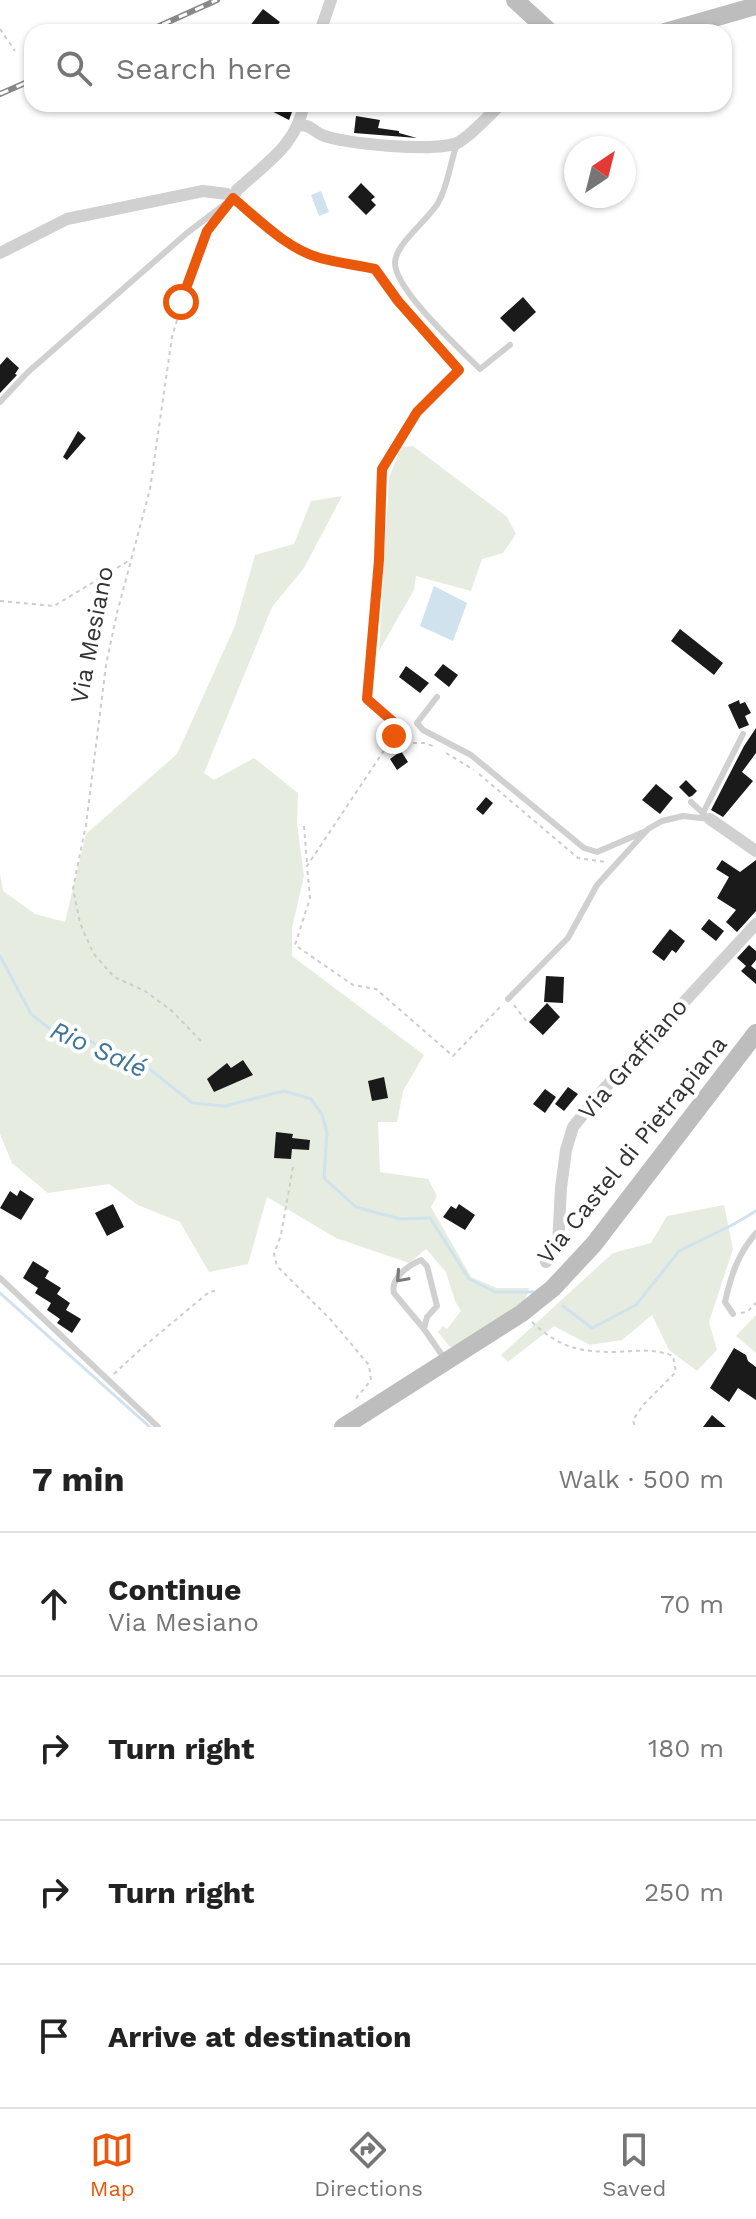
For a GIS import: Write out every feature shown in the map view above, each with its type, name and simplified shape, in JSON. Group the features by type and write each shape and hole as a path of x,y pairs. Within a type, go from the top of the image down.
{"main road":[{"path":"515,0 541,24"},
{"path":"694,24 756,6"},
{"name":"Via Castel di Pietrapiana","path":"343,1427 522,1313 578,1262 756,1033"}],"street":[{"path":"323,24 331,0"},
{"path":"0,253 67,219 203,191 227,194 233,198 237,190 286,145 300,125 302,112"},
{"path":"300,125 308,125 322,135 420,148 457,144 492,112"},
{"path":"706,816 756,851"},
{"name":"Via Graffiano","path":"546,1262 558,1245 561,1188 566,1150 573,1127 602,1091 756,924"}],"lane":[{"path":"457,144 438,203 399,249 395,267 404,287 480,369 510,345"},
{"path":"0,402 39,362 187,233 233,198"},
{"path":"437,697 417,723 423,730 471,755 584,848 597,852 662,821 683,816 706,816"},
{"path":"706,816 743,734"},
{"path":"691,802 706,816"},
{"path":"508,999 568,938 597,885 646,831"},
{"path":"733,1314 725,1302 731,1275 742,1249 756,1233"},
{"path":"424,1329 427,1317 437,1306 427,1266 421,1260 394,1280 392,1286 394,1293 447,1362"},
{"path":"0,1278 158,1427"}],"path":[{"path":"0,29 15,51"},
{"path":"233,198 305,252 319,258 375,269 398,301 459,370 417,412 382,469 379,560 367,699 398,726 307,866"},
{"name":"Via Mesiano","path":"201,1041 172,1011 114,977 93,953 80,923 73,888 86,825 106,665 150,489 172,337 181,302 207,231 215,222"},
{"path":"0,601 54,606 131,559"},
{"path":"394,736 401,743 424,743 437,747"},
{"path":"444,752 474,770 578,858 601,863 617,860"},
{"path":"304,826 310,898 295,945 353,985 376,989 453,1056 508,999 527,1022"},
{"path":"293,1167 281,1235 274,1254 277,1266 331,1320 369,1365 371,1380 353,1403"},
{"path":"109,1382 142,1348 209,1292 215,1291"},
{"path":"733,1314 747,1312 756,1303"},
{"path":"522,1313 552,1341 576,1349 615,1352 650,1350 673,1356 676,1372 643,1405 633,1420 635,1427"}],"shaded area":[{"path":"413,446 507,517 516,534 503,553 482,559 471,591 416,576 414,590 379,651 389,478 401,447"},
{"path":"342,496 304,568 272,607 204,773 214,780 254,758 298,793 297,824 304,876 292,928 292,956 424,1055 403,1091 397,1122 378,1122 380,1172 428,1179 437,1196 431,1207 471,1277 497,1288 529,1288 522,1310 461,1350 449,1346 438,1332 443,1326 447,1329 461,1311 446,1272 426,1249 409,1263 336,1238 267,1197 248,1264 209,1272 180,1222 138,1205 109,1184 48,1193 12,1163 0,1134 0,873 3,891 35,914 65,922 86,834 177,754 235,626 255,555 294,544 311,501"},
{"path":"724,1205 733,1249 709,1322 717,1350 697,1371 669,1350 652,1315 622,1340 590,1345 554,1326 508,1362 501,1355 613,1253 651,1243 667,1216"},
{"path":"756,1315 756,1353 736,1336"}],"water":[{"path":"321,191 329,212 319,216 311,195"},
{"path":"434,586 467,603 453,641 420,626"}],"building":[{"path":"263,9 280,22 278,24 251,24"},
{"path":"274,112 292,112 289,120"},
{"path":"356,116 380,120 378,128 417,138 354,133"},
{"path":"361,183 375,197 371,200 376,205 366,215 348,197"},
{"path":"523,297 536,312 514,332 500,318"},
{"path":"7,357 19,368 17,375 0,393 0,365"},
{"path":"78,431 86,438 67,460 63,457"},
{"path":"680,629 723,663 714,675 671,641"},
{"path":"443,664 458,675 449,687 434,675"},
{"path":"406,666 429,683 420,693 399,677"},
{"path":"739,700 740,704 745,702 751,713 745,716 749,725 739,729 728,705"},
{"path":"756,728 756,753 742,772 753,781 723,817 711,810"},
{"path":"401,751 408,762 397,770 390,759"},
{"path":"686,780 697,791 689,797 679,787"},
{"path":"656,784 673,798 660,814 642,800"},
{"path":"486,797 493,803 483,815 476,809"},
{"path":"722,860 740,872 756,860 756,911 737,932 726,922 736,910 717,898 729,877 716,869"},
{"path":"709,919 724,931 716,941 701,929"},
{"path":"670,929 685,941 676,953 672,950 664,961 652,952"},
{"path":"749,945 756,951 756,960 751,966 756,970 756,984 741,971 746,966 737,958"},
{"path":"546,976 564,977 563,1003 544,1002"},
{"path":"547,1003 560,1017 543,1035 529,1022"},
{"path":"243,1060 253,1075 214,1092 207,1079 227,1063 231,1068"},
{"path":"384,1077 388,1098 372,1101 368,1081"},
{"path":"568,1087 578,1094 564,1111 555,1104"},
{"path":"545,1089 556,1097 545,1113 533,1104"},
{"path":"276,1132 310,1140 309,1150 292,1149 291,1159 274,1158"},
{"path":"20,1190 34,1199 21,1220 0,1208 10,1191 17,1196"},
{"path":"113,1204 124,1227 107,1236 95,1213"},
{"path":"459,1204 475,1215 465,1230 443,1217 451,1206 456,1209"},
{"path":"33,1261 49,1271 45,1278 61,1288 57,1294 70,1303 66,1310 81,1319 72,1333 57,1323 60,1319 47,1310 51,1303 35,1293 38,1288 23,1278"},
{"path":"734,1348 746,1355 756,1367 756,1400 738,1388 729,1402 710,1388"},
{"path":"712,1415 726,1427 703,1427"}],"waterway":[{"name":"Rio Salé","path":"0,956 31,1014 50,1029 92,1042 151,1070 192,1103 225,1106 284,1091 311,1099 322,1114 327,1132 324,1178 356,1207 400,1219 430,1218 469,1279 495,1292 536,1292"},
{"name":"Rio Salé","path":"563,1306 592,1328 636,1305 679,1251 756,1211"},
{"path":"0,1293 150,1427"}],"railway":[{"path":"164,24 217,0"},
{"path":"0,94 24,84"}],"route":[{"path":"181,302 207,231 233,198 305,252 319,258 375,269 398,301 459,370 417,412 382,469 379,560 367,699 398,726 394,736"}]}
